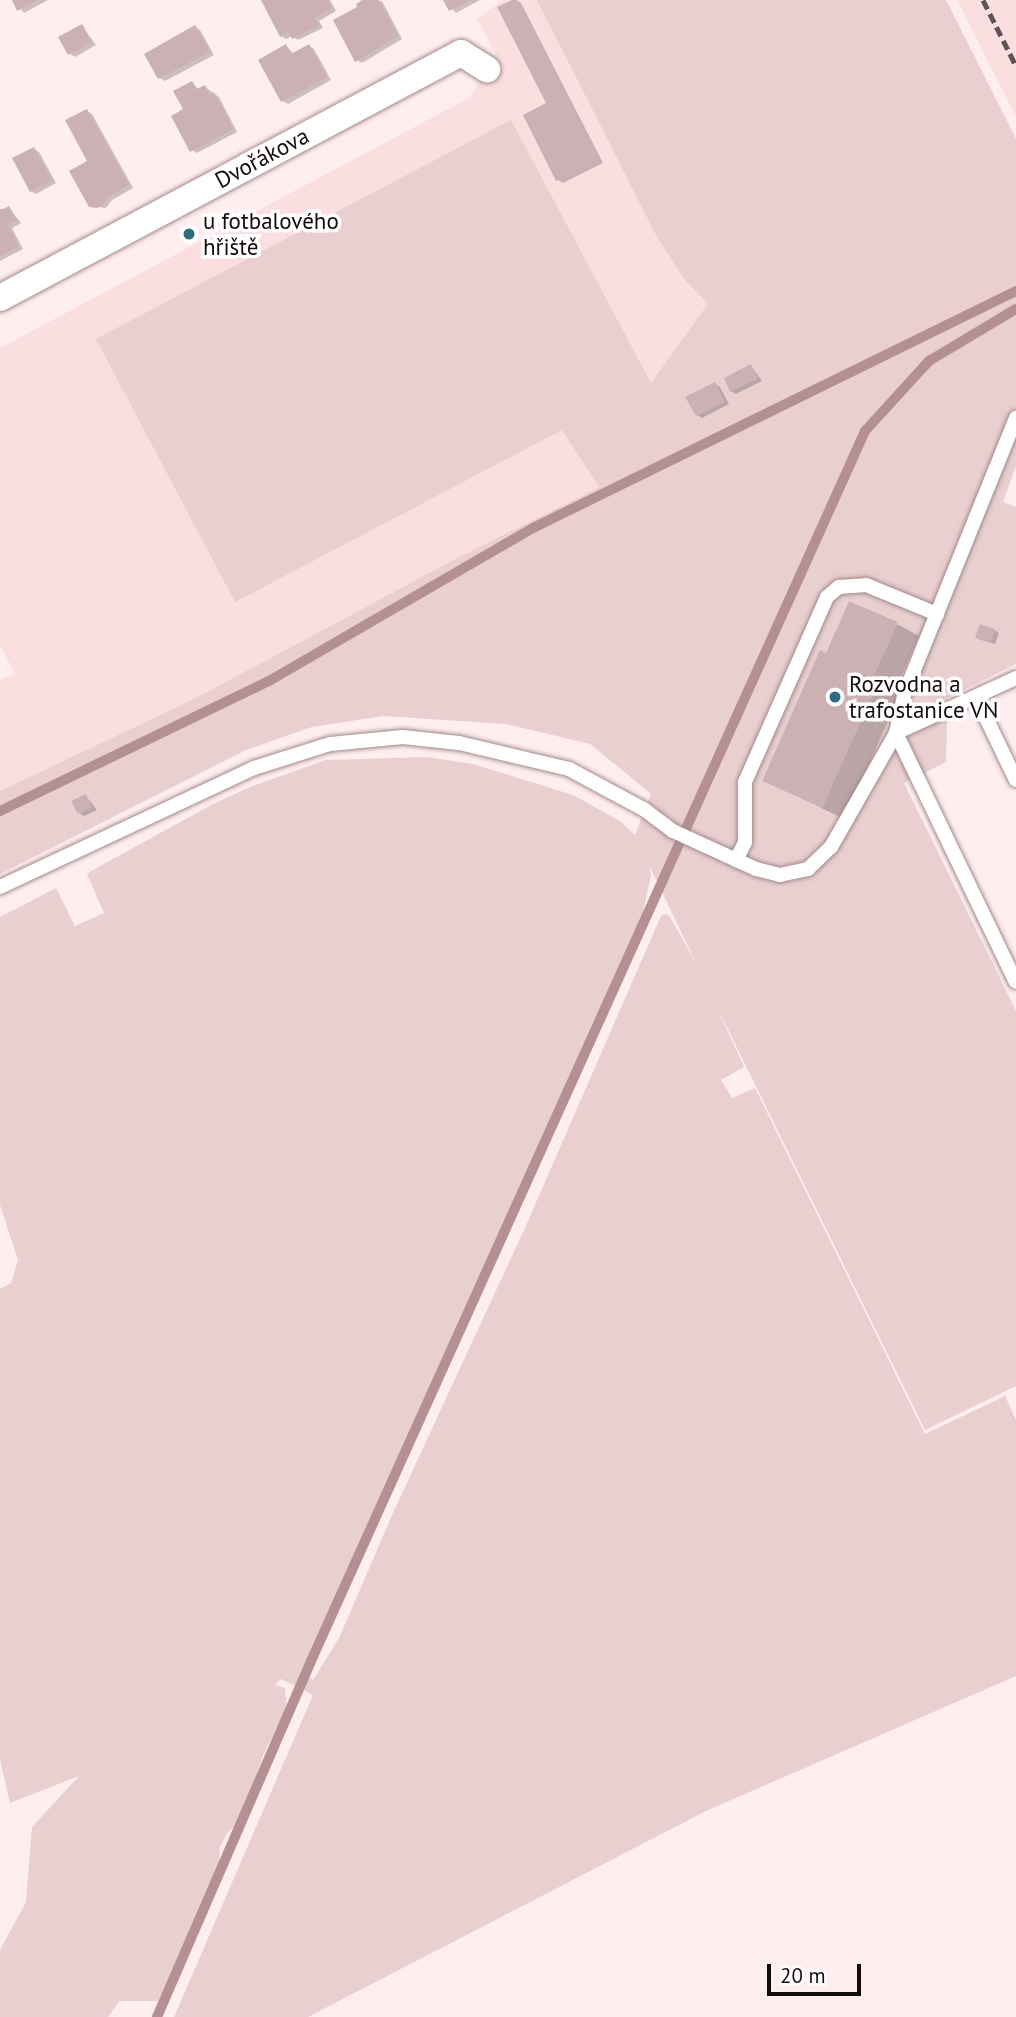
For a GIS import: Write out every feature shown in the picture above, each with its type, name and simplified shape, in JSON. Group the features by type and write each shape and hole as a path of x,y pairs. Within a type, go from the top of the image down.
{"street":[{"name":"Dvořákova","path":"0,298 461,53 487,69"}],"lane":[{"path":"0,887 254,768 320,746 381,738 459,743 569,769 645,810 673,831 736,860 773,874 795,873 813,866 831,847 847,822 895,733 904,695 1016,418"},
{"path":"736,860 745,842 745,782 827,597 839,587 866,585 937,614"},
{"path":"895,733 1016,678"},
{"path":"976,696 1016,780"},
{"path":"895,733 1016,982"}],"shaded area":[{"path":"503,0 946,0 1016,139 1010,281 459,557 196,698 0,791 0,680 15,674 0,645 0,348 469,98 496,54 477,19"},
{"path":"537,0 946,0 1016,139 1016,466 1003,502 1016,507 1016,664 937,703 947,722 946,762 904,783 1016,1011 1016,1386 925,1430 715,1003 744,1067 721,1080 732,1098 755,1088 925,1434 1005,1396 1016,1420 1016,1676 706,1811 308,2017 174,2017 313,1695 281,1679 275,1685 285,1688 287,1709 263,1755 240,1822 227,1833 220,1847 219,1863 196,1921 158,2001 119,2001 108,2017 0,2017 0,1950 26,1902 32,1827 79,1776 10,1803 0,1759 0,1289 11,1283 18,1260 0,1205 0,917 56,888 75,926 104,913 87,874 91,871 213,804 255,785 326,760 427,757 473,764 573,795 620,821 635,835 651,794 590,744 506,724 383,716 312,727 246,750 0,874 0,791 196,698 459,557 599,487 562,430 235,602 96,339 511,120 651,383 708,304 684,279 657,237","holes":["685,397 724,402 696,416","849,601 898,622 874,675 880,678 822,808 762,781 820,651 826,653","649,865 696,963 670,917 666,914 661,916 524,1230 393,1513 339,1638 313,1680 303,1673 437,1383 641,922 651,875"]},
{"path":"957,0 1016,0 1016,117"}],"building":[{"path":"12,0 38,0 17,11"},
{"path":"261,0 328,0 332,8 315,18 319,25 292,39 289,32 280,37"},
{"path":"362,0 379,0 398,36 355,62 333,20 357,7 356,4"},
{"path":"443,0 471,0 449,11"},
{"path":"517,0 599,160 556,181 523,115 546,103 497,7"},
{"path":"82,24 92,42 68,55 58,37"},
{"path":"195,25 210,52 158,79 144,54"},
{"path":"286,44 291,54 309,44 327,77 281,102 258,60"},
{"path":"192,81 197,89 205,85 210,95 214,92 233,129 190,152 171,116 183,109 173,91"},
{"path":"87,109 129,185 106,198 104,204 97,208 89,207 69,171 87,161 65,120"},
{"path":"34,147 52,180 30,192 12,158"},
{"path":"9,206 17,220 8,225 19,246 0,256 0,211"},
{"path":"751,364 758,379 730,392 724,378"},
{"path":"715,382 725,402 696,416 685,397"},
{"name":"Rozvodna a trafostanice VN","path":"849,601 898,622 874,675 880,678 822,808 762,781 820,650 826,653"},
{"path":"980,624 995,629 990,643 975,638"},
{"path":"86,794 92,807 78,814 71,801"}],"waterway":[{"path":"0,811 269,681 535,527 1016,291"},
{"path":"157,2017 311,1661 865,431 929,361 1016,309"}],"railway":[{"path":"983,0 1016,66"}],"place":[{"name":"u fotbalového hřiště","path":"189,234"},
{"name":"Rozvodna a trafostanice VN","path":"835,697"}]}
